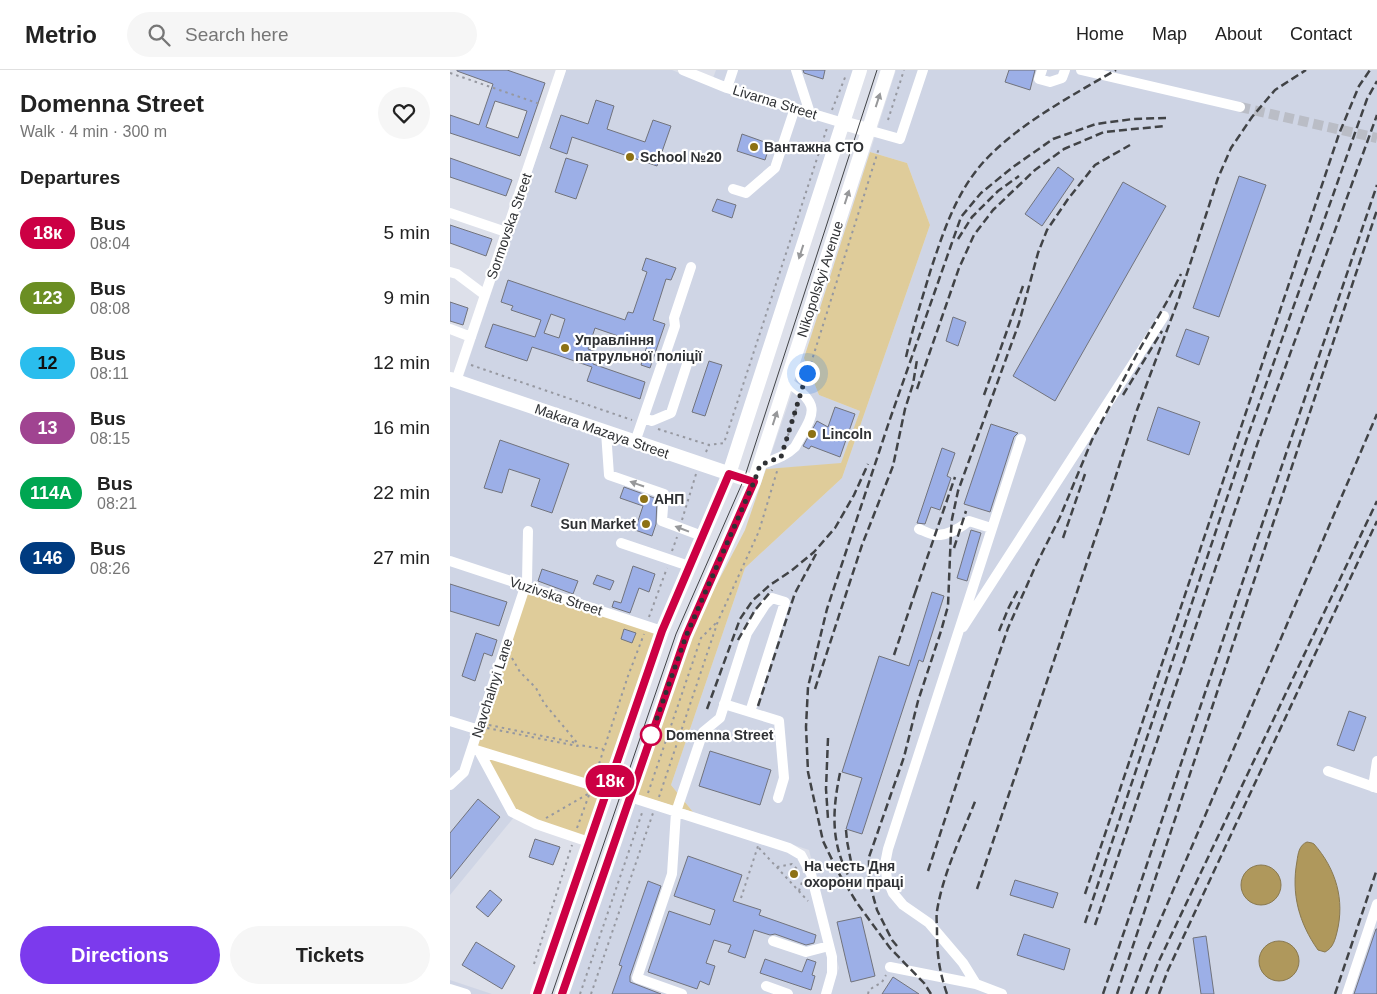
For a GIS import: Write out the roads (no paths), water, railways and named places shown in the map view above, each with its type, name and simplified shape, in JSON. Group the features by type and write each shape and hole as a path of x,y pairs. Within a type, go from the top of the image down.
{"main road":[{"name":"Nikopolskyi Avenue","path":"536,994 662,631 729,474 860,70"},
{"name":"Nikopolskyi Avenue","path":"562,994 686,636 760,465 888,70"},
{"name":"Livarna Street","path":"843,122 868,130"},
{"name":"Makara Mazaya Street","path":"453,380 754,482"},
{"path":"607,790 630,797"}],"street":[{"name":"Sormovska Street","path":"453,380 463,362 561,70"},
{"name":"Livarna Street","path":"683,70 727,88 843,122"},
{"path":"727,88 733,70"},
{"path":"796,70 810,113"},
{"path":"868,130 900,139 922,70"},
{"path":"1042,70 1039,79 1050,82 1062,78 1065,70"},
{"path":"1081,70 1240,107"},
{"path":"733,189 746,193 775,168 795,108"},
{"path":"450,213 506,232"},
{"path":"636,442 675,326 674,318 691,267"},
{"path":"450,272 458,274 486,295"},
{"path":"956,638 1164,316"},
{"path":"450,329 471,337"},
{"path":"643,421 652,421 671,413 689,358"},
{"path":"760,465 789,453 795,447 811,417 809,400 802,391 787,382"},
{"path":"606,432 609,475 664,494 662,521 702,536"},
{"path":"976,984 963,963 928,923 903,905 893,893 887,879 885,864 888,849 1021,439"},
{"path":"919,530 934,535 941,534 969,521 991,528"},
{"name":"Navchalnyi Lane","path":"450,784 464,772 476,750 480,727 527,581 528,531"},
{"path":"621,543 690,566"},
{"name":"Vuzivska Street","path":"450,561 662,631"},
{"path":"682,994 637,978 672,874 676,812 703,732 720,718 747,633 765,605 772,598 785,602 750,712"},
{"path":"724,704 779,721 784,778 778,798"},
{"path":"450,721 480,727"},
{"path":"476,750 607,790"},
{"path":"476,750 512,812 536,824 589,842"},
{"path":"1328,771 1375,787 1377,761"},
{"path":"630,797 789,848 802,855 811,874 833,968 826,994"},
{"path":"1347,994 1377,904"},
{"path":"773,941 806,952 829,946"},
{"path":"890,967 976,984 989,992 1002,994"},
{"path":"766,986 788,994"},
{"path":"450,989 466,994"}],"tunnel":[{"path":"1240,107 1377,138"}],"tram line":[{"path":"552,994 676,634 744,479 877,70"}],"railway":[{"path":"906,357 940,242 957,202 971,178 993,152 1026,125 1116,70"},
{"path":"977,889 1137,410 1179,298 1218,178 1231,148 1252,117 1275,90 1306,70"},
{"path":"1085,894 1339,134 1359,86 1370,70"},
{"path":"1085,923 1247,438 1367,99 1377,81"},
{"path":"1095,925 1258,442 1377,115"},
{"path":"931,994 924,983 890,948 857,903 838,872 823,841 808,772 806,727 808,687 827,609 889,422 961,217 981,193 1013,167 1053,139 1096,124 1133,119 1166,118"},
{"path":"917,389 959,268 974,235 993,210 1035,170 1064,149 1104,132 1165,126"},
{"path":"897,946 877,910 869,877 869,857 904,757 918,701 948,606 952,519 958,491 1019,323 1038,253 1047,230 1068,199 1095,165 1130,145"},
{"path":"958,239 972,217 998,191 1019,176"},
{"path":"1103,994 1377,185"},
{"path":"1117,994 1377,210"},
{"path":"928,871 1008,628 1060,517 1092,440 1181,274"},
{"path":"984,395 1023,286"},
{"path":"1123,395 1162,331"},
{"path":"815,689 862,545 893,466 917,360"},
{"path":"1131,994 1148,949 1377,414"},
{"path":"707,709 740,619 753,600 814,552 835,528 854,495 868,464"},
{"path":"1063,538 1085,474"},
{"path":"915,593 955,477"},
{"path":"1146,994 1158,963 1377,501"},
{"path":"954,548 966,511"},
{"path":"1159,994 1168,970 1377,521"},
{"path":"758,706 795,593 816,554"},
{"path":"894,655 917,587"},
{"path":"999,631 1019,588"},
{"path":"738,640 755,610 772,590"},
{"path":"828,738 826,789 828,819"},
{"path":"840,773 835,804 835,832 841,859 855,888"},
{"path":"947,994 938,955 937,911 948,868 976,799"},
{"path":"846,830 853,872"},
{"path":"1335,994 1377,869"}],"place":[{"name":"Вантажна СТО","path":"754,147"},
{"name":"School №20","path":"630,157"},
{"name":"Управління патрульної поліції","path":"565,348"},
{"name":"Lincoln","path":"812,434"},
{"name":"АНП","path":"644,499"},
{"name":"Sun Market","path":"646,524"},
{"name":"Domenna Street","path":"651,735"},
{"name":"На честь Дня охорони праці","path":"794,874"}]}
